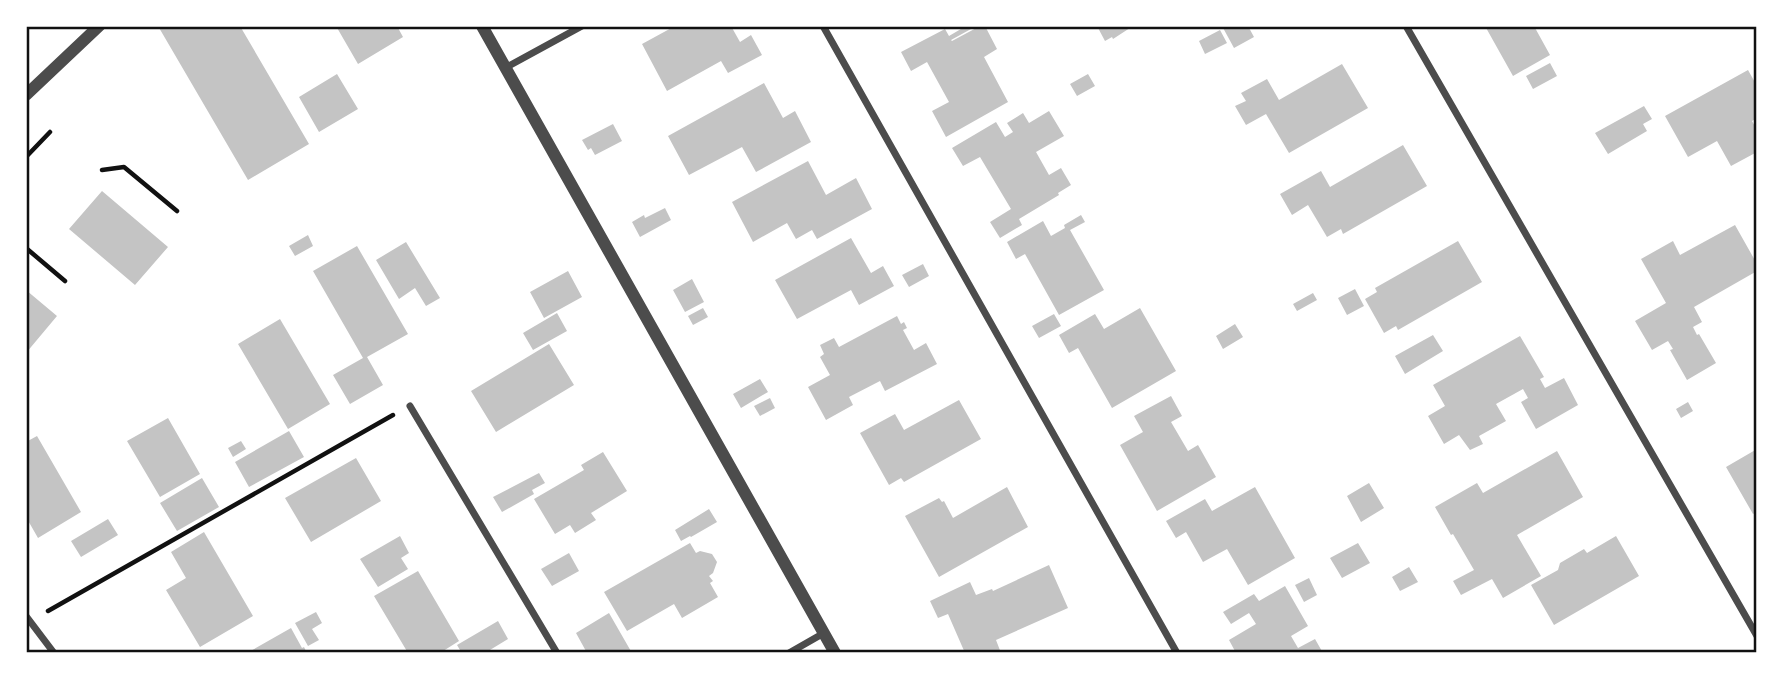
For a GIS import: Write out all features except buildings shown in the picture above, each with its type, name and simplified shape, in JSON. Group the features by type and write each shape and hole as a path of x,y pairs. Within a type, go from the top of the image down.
{"street":[{"path":"26,95 99,26"},
{"path":"482,26 835,653"},
{"path":"505,68 582,26"},
{"path":"822,26 1177,653"},
{"path":"1406,26 1757,636"},
{"path":"410,406 557,653"},
{"path":"28,618 54,653"},
{"path":"789,653 824,633"}],"path":[{"path":"26,157 50,132"},
{"path":"102,170 124,167 177,211"},
{"path":"26,248 65,281"},
{"path":"28,618 410,406"}]}
